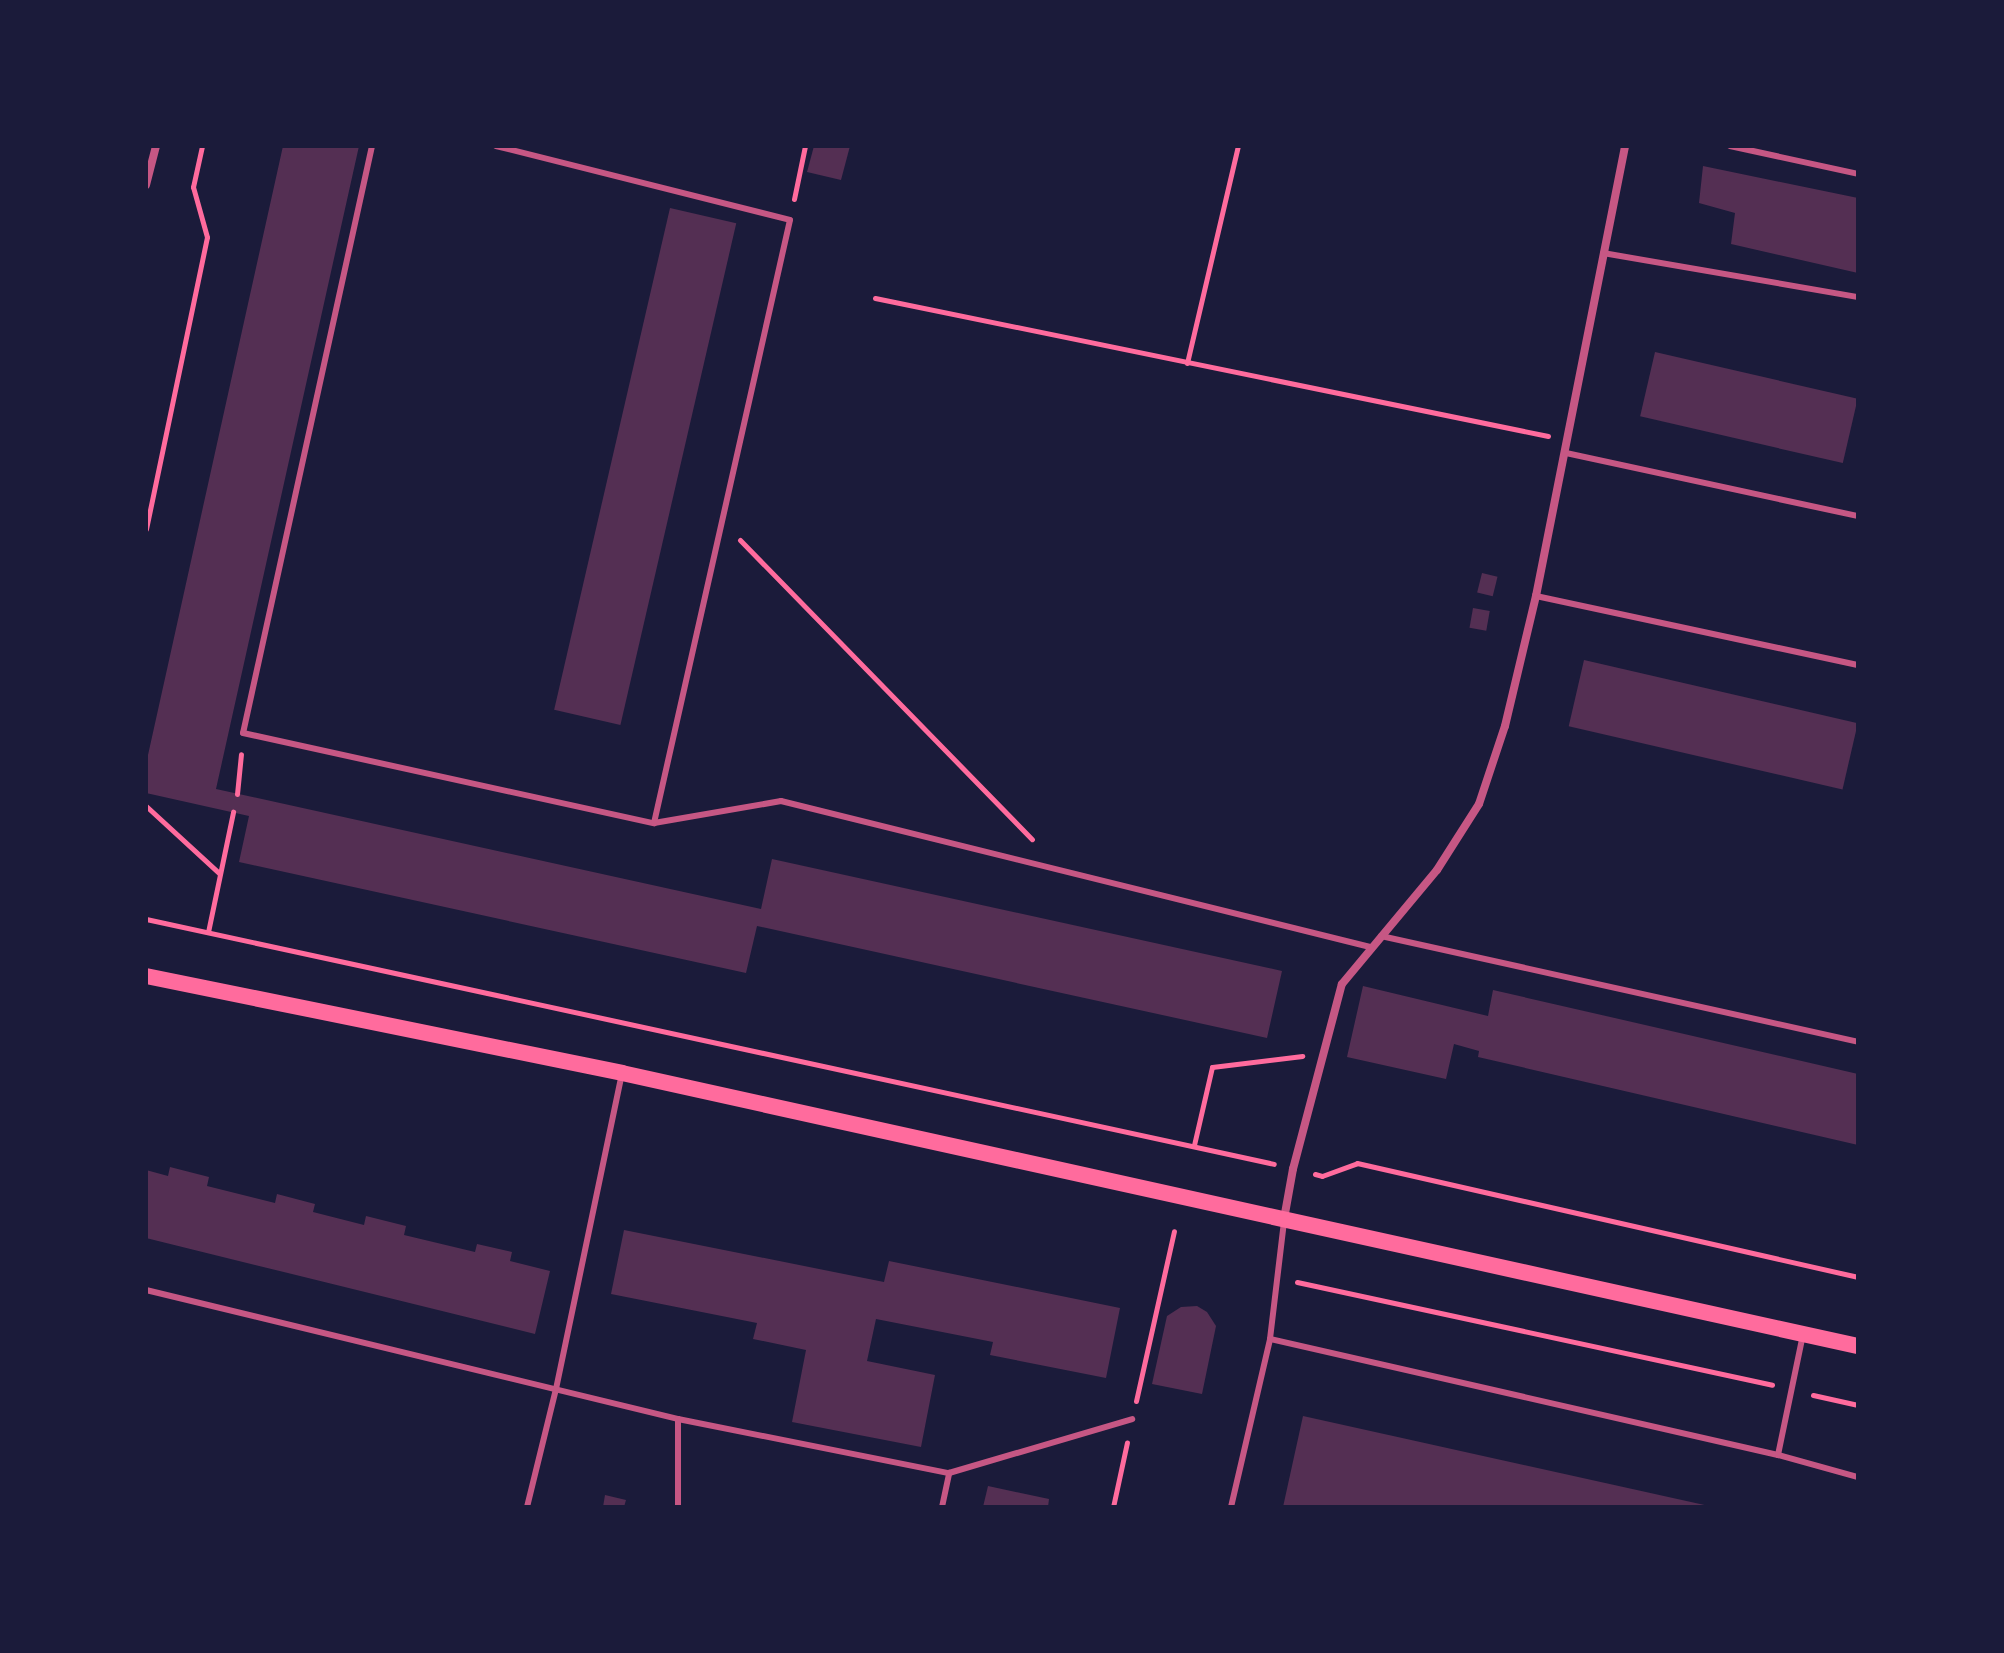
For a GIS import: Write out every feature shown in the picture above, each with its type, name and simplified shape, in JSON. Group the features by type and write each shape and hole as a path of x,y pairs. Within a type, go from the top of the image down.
{"main road":[{"path":"146,976 622,1073 1858,1346"}],"street":[{"path":"146,185 156,146"},
{"path":"1284,1221 1293,1169 1342,984 1437,870 1479,804 1505,726 1566,453 1625,146"}],"lane":[{"path":"372,146 243,733 654,823 781,801 1370,947"},
{"path":"496,146 790,220 654,823"},
{"path":"528,156 530,146"},
{"path":"1730,146 1858,174"},
{"path":"1603,253 1858,297"},
{"path":"1566,453 1858,516"},
{"path":"1536,596 1858,665"},
{"path":"1379,936 1858,1042"},
{"path":"527,1507 556,1389 622,1073"},
{"path":"1231,1507 1270,1339 1284,1221"},
{"path":"146,1290 678,1419 949,1473 1132,1419"},
{"path":"1778,1455 1803,1334"},
{"path":"1270,1339 1778,1455 1858,1477"},
{"path":"678,1419 678,1507"},
{"path":"942,1507 949,1473"}],"path":[{"path":"146,529 207,237 193,187 202,146"},
{"path":"790,220 805,146"},
{"path":"1187,363 1238,146"},
{"path":"875,298 1548,436"},
{"path":"721,520 1063,871"},
{"path":"237,794 243,733"},
{"path":"146,806 221,875"},
{"path":"208,932 233,812"},
{"path":"146,919 1194,1145 1322,1176 1357,1163 1858,1277"},
{"path":"1194,1145 1212,1067 1322,1054"},
{"path":"1113,1507 1174,1231"},
{"path":"1277,1277 1858,1405"}],"building":[{"path":"283,146 359,146 216,789 761,909 772,859 1282,971 1267,1038 757,926 746,973 239,862 249,816 146,793 146,764"},
{"path":"814,146 850,146 841,180 807,172"},
{"path":"1703,166 1858,198 1858,273 1731,244 1735,213 1699,203"},
{"path":"670,208 736,223 620,725 554,710"},
{"path":"1655,352 1858,399 1843,463 1640,416"},
{"path":"1482,573 1498,577 1493,596 1477,592"},
{"path":"1473,608 1490,611 1486,631 1470,628"},
{"path":"1584,660 1858,723 1843,789 1569,726"},
{"path":"1363,986 1488,1016 1493,990 1858,1074 1858,1145 1478,1057 1479,1051 1454,1044 1446,1079 1347,1057"},
{"path":"170,1167 209,1177 207,1186 275,1203 277,1194 315,1204 313,1212 364,1225 366,1216 406,1226 404,1235 475,1252 477,1244 512,1252 510,1261 550,1271 535,1334 146,1238 146,1170 168,1176"},
{"path":"624,1230 884,1282 889,1261 1120,1308 1106,1378 990,1355 993,1342 876,1319 867,1361 935,1375 921,1447 792,1422 806,1350 753,1339 757,1323 611,1294"},
{"path":"1197,1306 1207,1312 1216,1326 1202,1394 1152,1384 1167,1316 1181,1307"},
{"path":"1303,1416 1709,1506 1283,1507"},
{"path":"988,1486 1049,1499 1048,1507 983,1507"},
{"path":"605,1495 626,1500 624,1507 603,1507"}]}
